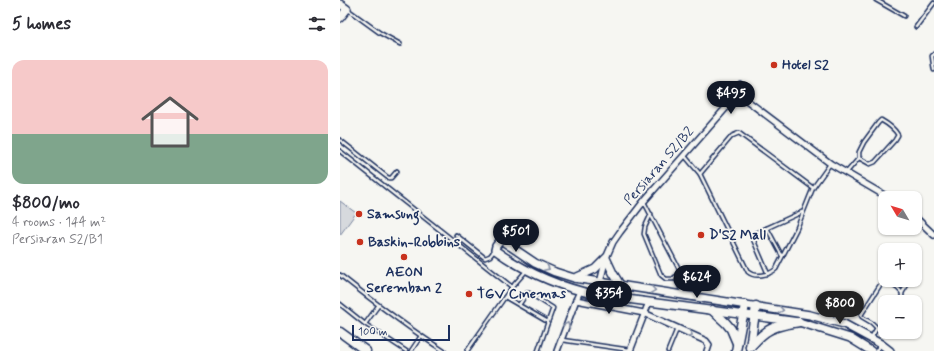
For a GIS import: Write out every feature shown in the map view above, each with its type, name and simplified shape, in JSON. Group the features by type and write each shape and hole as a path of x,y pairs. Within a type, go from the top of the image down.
{"main road":[{"path":"737,347 745,305"},
{"path":"749,349 756,306"},
{"path":"712,310 731,329 737,347"},
{"path":"749,349 766,331 779,326 799,322"},
{"path":"340,332 366,351"}],"street":[{"path":"340,4 347,9 340,18"},
{"path":"738,97 745,99 830,164 878,191"},
{"name":"Persiaran S2/B2","path":"597,294 606,258 613,242 620,232 644,201 684,155 732,101 738,97"},
{"path":"922,224 934,235"},
{"path":"871,351 850,338 799,322 649,302 580,291 548,280 527,270 495,250 496,246 501,240 536,263 555,272 574,278 810,315 844,324 871,338 890,351"},
{"path":"574,278 595,269 606,258 621,286"},
{"path":"557,351 580,291"},
{"path":"576,300 644,313 706,341 709,345 706,351"},
{"path":"630,350 649,302"}],"lane":[{"path":"876,0 904,16"},
{"path":"916,27 934,3"},
{"path":"347,9 380,33 400,44"},
{"path":"934,54 932,56 934,70"},
{"path":"738,97 740,83"},
{"path":"846,173 859,158 859,152 864,142 881,120 891,126 898,135 876,162 870,164 859,158"},
{"path":"700,174 732,136 739,133 813,188"},
{"path":"340,140 387,177 391,178 397,171"},
{"path":"340,151 512,287"},
{"path":"684,155 700,174 748,272 754,276 768,274 776,269 797,228 813,188 830,164"},
{"path":"644,201 651,214 679,269 678,275 673,280 666,279 661,275 644,234 645,227 651,214"},
{"path":"768,274 753,239 754,235 803,212"},
{"path":"767,228 782,256"},
{"path":"456,235 485,258 490,256 495,250"},
{"path":"467,351 512,287 527,270"},
{"path":"340,275 378,306 444,351"},
{"path":"675,277 684,295"},
{"path":"871,338 877,328 861,315 878,287"},
{"path":"896,287 902,293 906,287"},
{"path":"519,305 527,293 529,293 553,308 538,351"},
{"path":"505,297 548,322"},
{"path":"340,304 365,324 406,351"},
{"path":"365,324 378,306"},
{"path":"668,351 677,328"},
{"path":"411,351 421,336"},
{"path":"561,340 630,350"},
{"path":"876,351 881,344"}],"shaded area":[{"path":"340,201 356,213 340,235"}],"place":[{"name":"Hotel S2","path":"774,65"},
{"name":"Samsung","path":"359,214"},
{"name":"D'S2 Mall","path":"701,235"},
{"name":"Baskin-Robbins","path":"360,242"},
{"name":"AEON Seremban 2","path":"404,257"},
{"name":"TGV Cinemas","path":"469,294"}]}
